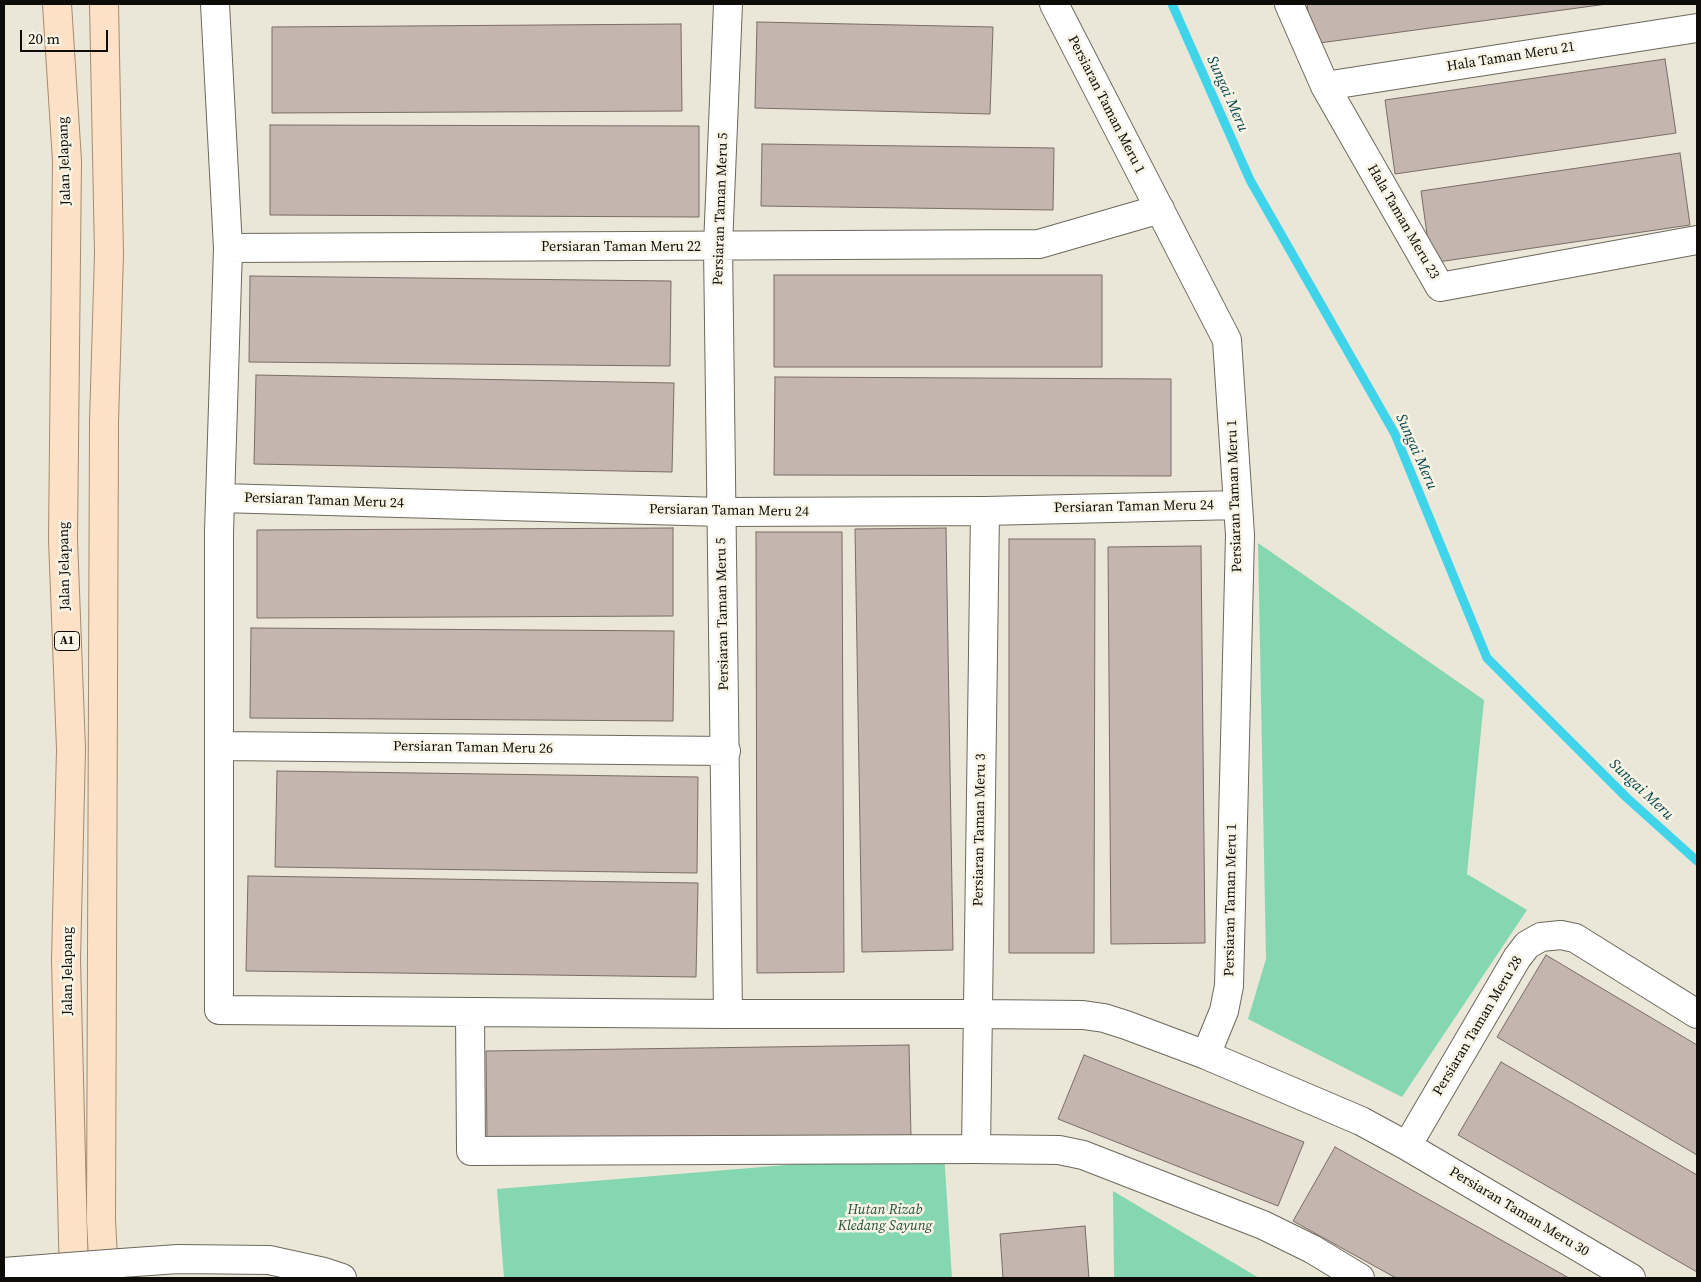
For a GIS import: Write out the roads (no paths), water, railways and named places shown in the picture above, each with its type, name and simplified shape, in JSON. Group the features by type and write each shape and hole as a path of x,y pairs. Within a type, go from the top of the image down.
{"main road":[{"name":"Jalan Jelapang","path":"57,4 67,161 63,539 71,749 66,960 64,1273"},
{"path":"104,4 109,254 104,432 101,1220 113,1273"}],"street":[{"path":"215,4 228,248 220,498 219,746"},
{"name":"Persiaran Taman Meru 5","path":"728,4 718,246 728,1014"},
{"name":"Persiaran Taman Meru 1","path":"1054,4 1227,340 1240,535 1229,986 1224,1011 1206,1055"},
{"name":"Hala Taman Meru 23","path":"1289,4 1325,86 1440,287 1697,240"},
{"name":"Hala Taman Meru 21","path":"1325,86 1697,28"},
{"name":"Persiaran Taman Meru 22","path":"228,248 1039,244 1160,209"},
{"name":"Persiaran Taman Meru 24","path":"220,498 721,512 985,511 1238,505"},
{"name":"Persiaran Taman Meru 3","path":"976,1149 985,511"},
{"name":"Persiaran Taman Meru 26","path":"219,746 726,750"},
{"name":"Persiaran Taman Meru 30","path":"219,746 219,1010 977,1014 1083,1015 1104,1018 1206,1055 1361,1121 1408,1146 1631,1278"},
{"name":"Persiaran Taman Meru 28","path":"1408,1146 1517,958 1527,945 1541,937 1560,935 1576,938 1697,1014"},
{"path":"470,1012 471,1151 1060,1150 1084,1155 1263,1226 1312,1249 1360,1278"},
{"path":"113,1273 178,1259 269,1260 324,1272 342,1278"},
{"path":"4,1272 244,1274 282,1278"}],"waterway":[{"name":"Sungai Meru","path":"1172,4 1250,180 1395,434 1487,658 1626,797 1697,861"}],"park label":[{"name":"Hutan Rizab Kledang Sayung","path":"885,1218"}]}
